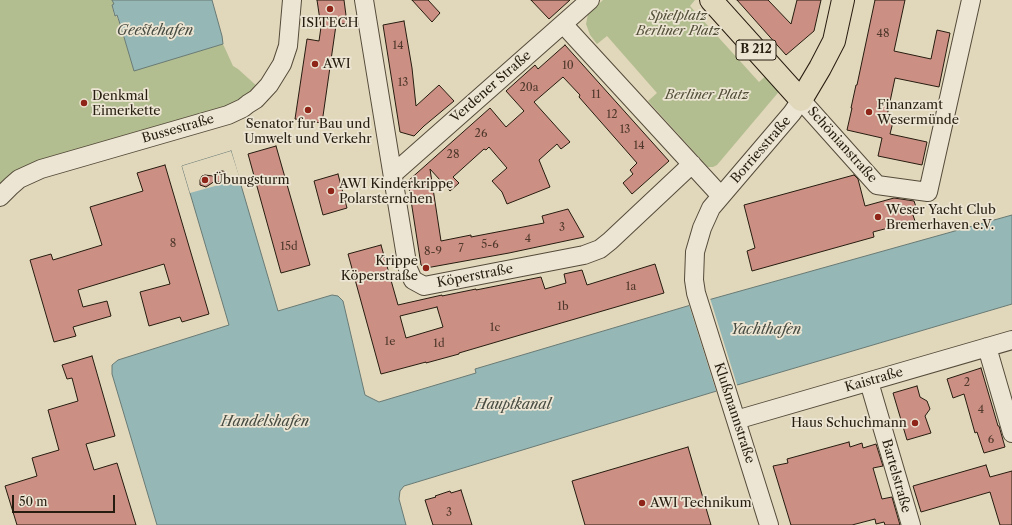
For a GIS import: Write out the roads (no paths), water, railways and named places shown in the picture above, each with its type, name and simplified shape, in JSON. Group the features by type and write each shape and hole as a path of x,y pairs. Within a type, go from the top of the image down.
{"main road":[{"name":"B 212","path":"711,0 801,100"},
{"name":"Borriesstraße","path":"801,100 834,41 843,0"}],"street":[{"name":"Bussestraße","path":"0,197 19,179 35,171 228,115 243,108 256,99 269,85 282,64 288,46 292,0"},
{"name":"Köperstraße","path":"364,0 408,269 413,280 424,286 584,255 600,249 692,164"},
{"name":"Verdener Straße","path":"393,174 590,0"},
{"name":"Schönianstraße","path":"801,100 877,185 928,192 970,0"},
{"path":"563,24 721,196"},
{"name":"Borriesstraße","path":"699,302 694,280 695,252 702,228 711,208 792,113 801,100"},
{"name":"Klußmannstraße","path":"699,302 769,525"},
{"name":"Kaistraße","path":"736,420 1012,340"},
{"path":"987,348 1012,433"},
{"name":"Bartelstraße","path":"869,382 911,525"}],"water":[{"name":"Geestehafen","path":"112,0 212,0 223,44 134,71 117,15 115,16 112,5 114,4"},
{"path":"231,151 278,311 332,295 338,296 343,301 365,395 379,402 476,373 475,369 701,302 1012,215 1012,304 710,393 404,486 400,491 399,499 406,525 157,525 112,374 112,365 118,360 229,325 182,166"}],"place":[{"name":"ISITECH","path":"330,9"},
{"name":"AWI","path":"315,64"},
{"name":"Denkmal Eimerkette","path":"84,103"},
{"name":"Senator fur Bau und Umwelt und Verkehr","path":"308,110"},
{"name":"Finanzamt Wesermünde","path":"869,112"},
{"name":"Übungsturm","path":"205,180"},
{"name":"AWI Kinderkrippe Polarsternchen","path":"331,191"},
{"name":"Weser Yacht Club Bremerhaven e.V.","path":"878,217"},
{"name":"Krippe Köperstraße","path":"426,268"},
{"name":"Haus Schuchmann","path":"915,423"},
{"name":"AWI Technikum","path":"642,503"}],"park label":[{"name":"Spielplatz Berliner Platz","path":"678,24"},
{"name":"Berliner Platz","path":"707,95"}],"water label":[{"name":"Yachthafen","path":"766,330"},
{"name":"Hauptkanal","path":"513,405"},
{"name":"Handelshafen","path":"265,422"}]}
